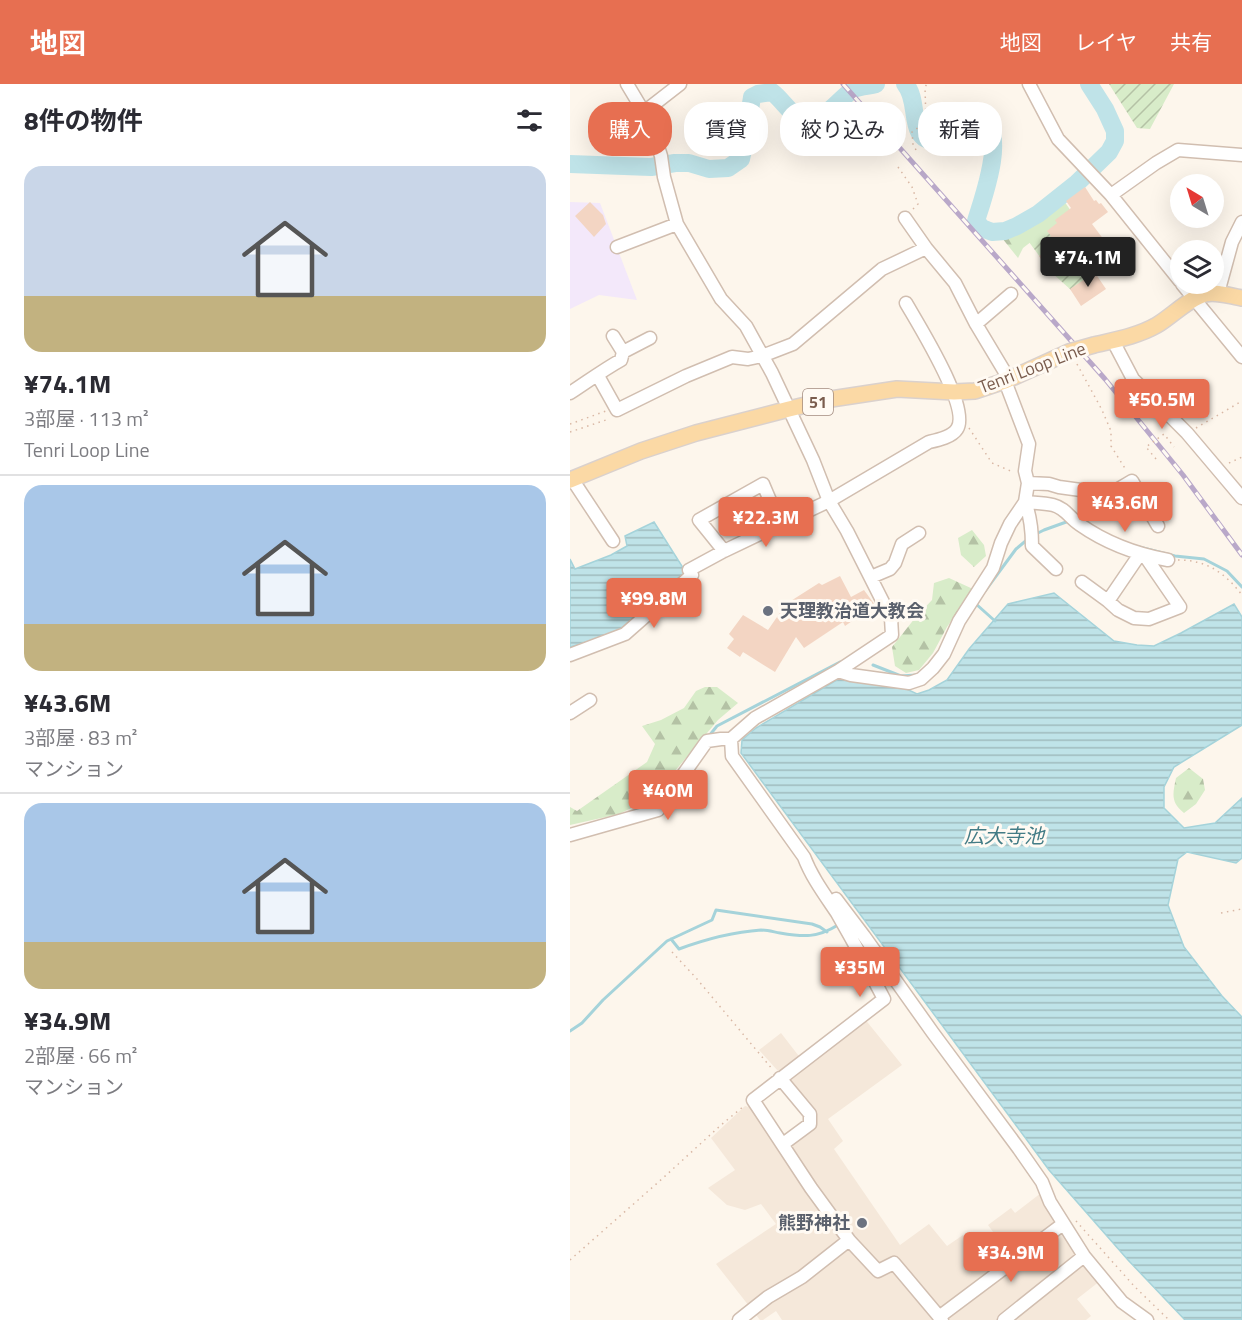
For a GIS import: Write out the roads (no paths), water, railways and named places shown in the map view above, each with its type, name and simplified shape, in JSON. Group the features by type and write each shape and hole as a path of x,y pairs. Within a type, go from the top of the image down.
{"main road":[{"name":"Tenri Loop Line","path":"571,480 641,451 696,433 831,399 897,389 975,391 1007,380 1069,352 1143,332 1206,294"},
{"name":"Tenri Loop Line","path":"1223,294 1242,298"}],"street":[{"path":"627,84 638,102"},
{"path":"657,102 680,84"},
{"path":"1029,84 1058,139 1111,195 1170,268"},
{"path":"1111,195 1178,150 1242,155"},
{"path":"570,835 658,810 707,741 731,739 754,718 838,671 892,635 891,618 847,531 829,501 813,460 762,356 746,326 721,299 677,224 664,177 661,156"},
{"path":"905,218 955,284 1007,380 1029,444 1025,502 1030,515 1032,546 1056,569"},
{"path":"1224,271 1232,242 1242,222"},
{"path":"617,247 677,224"},
{"path":"598,376 617,410 686,376 732,357 748,359 793,344 882,269 926,248"},
{"path":"976,324 1011,294"},
{"path":"1191,294 1242,357"},
{"path":"570,655 625,634 692,575 690,570 724,551 829,501 929,442 942,439 957,429 960,420 954,392 906,303"},
{"path":"613,336 624,352"},
{"path":"570,393 621,360 624,352 650,338"},
{"path":"1113,341 1133,379 1187,433 1242,498"},
{"path":"1027,477 1059,487 1110,494 1132,481 1158,526"},
{"path":"571,480 613,542"},
{"path":"724,551 699,520 763,484 780,524"},
{"path":"1025,502 1054,505 1119,547 1168,560"},
{"path":"838,671 909,683 921,679 944,654 959,621 993,568 1010,524 1025,502"},
{"path":"871,577 890,569 895,563 902,544 919,533"},
{"path":"1082,582 1118,610 1134,618 1149,619 1180,607 1143,555"},
{"path":"1108,601 1143,555"},
{"path":"570,713 590,700"},
{"path":"731,739 732,756 1019,1149 1042,1182 1050,1202 1068,1220 1084,1256 1122,1302 1147,1320"},
{"path":"804,857 809,871 836,912 884,999 753,1100 849,1240 878,1271 894,1263 941,1318 1068,1220"},
{"path":"780,1078 810,1114 810,1124 783,1144"},
{"path":"740,1320 768,1297 802,1277 849,1240"},
{"path":"1004,1320 1084,1256"}],"water":[{"path":"654,522 687,574 622,631 570,647 570,559 575,569 611,555 627,546 625,536"},
{"name":"広大寺池","path":"1054,593 1114,641 1137,645 1154,646 1234,604 1242,617 1242,725 1174,767 1164,787 1164,808 1184,828 1215,823 1242,798 1242,858 1236,863 1187,852 1178,859 1168,905 1184,947 1222,996 1242,1017 1242,1320 1185,1320 1128,1260 1049,1170 741,753 742,740 756,728 840,678 896,684 917,694 929,690 947,680 969,649 1008,604"}],"waterway":[{"path":"570,164 651,167 689,163 709,169 728,168 741,159 752,97 772,92 798,117 810,120 824,115 854,89 876,84"},
{"path":"905,84 910,91 917,127 927,139 936,141 973,119 982,120 990,128 993,139 991,168 976,221 982,228 992,232 1005,231 1038,214 1077,183 1109,152 1115,141 1115,131 1105,109 1089,84"},
{"path":"1036,534 1069,521"},
{"path":"985,591 1016,549 1028,539"},
{"path":"1135,546 1175,556 1204,559 1227,571 1242,587"},
{"path":"976,604 995,621"},
{"path":"709,736 717,726 840,662"},
{"path":"873,665 901,676 916,675"},
{"path":"570,1031 582,1023 603,1000 667,941 712,920 716,910 812,924 827,932"},
{"path":"671,939 679,949 740,932 764,930 810,935 838,925"}],"railway":[{"path":"843,84 1105,379 1183,475 1242,555"}],"place":[{"name":"天理教治道大教会","path":"768,611"},
{"name":"熊野神社","path":"862,1223"}]}
